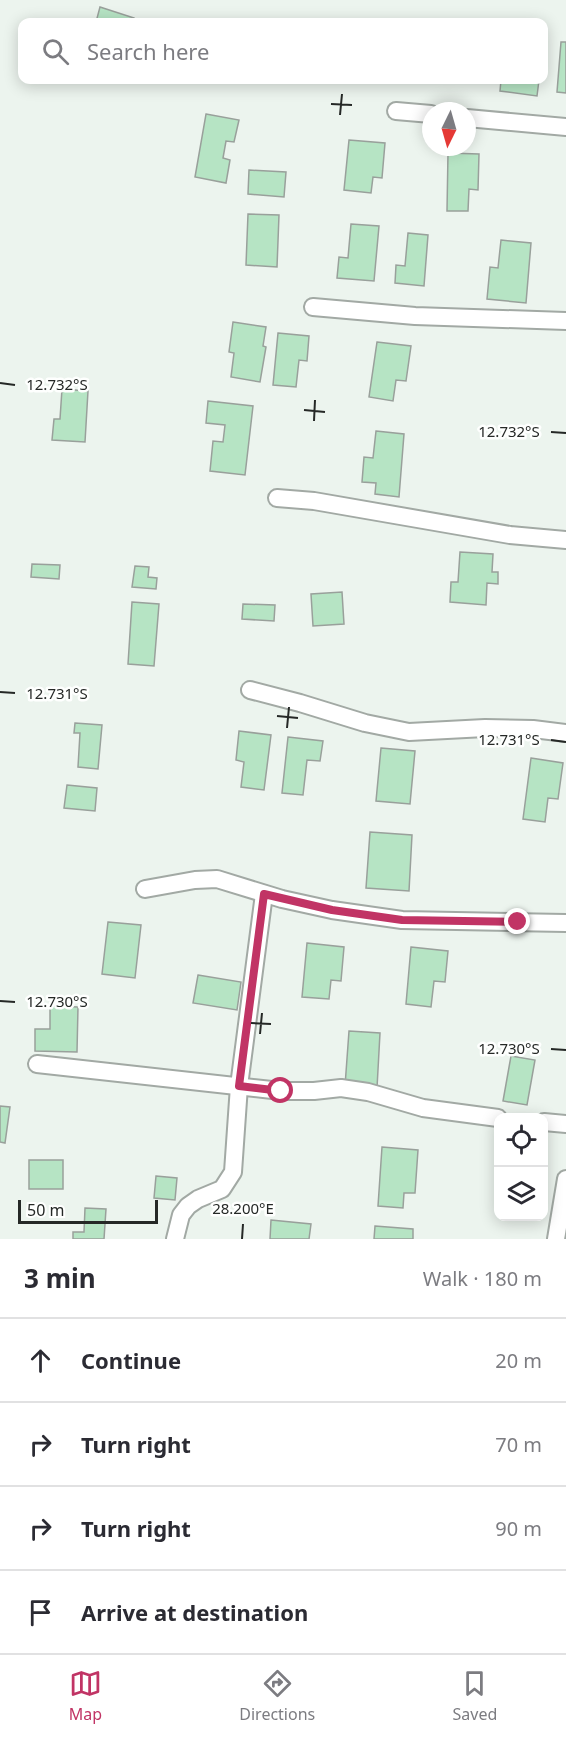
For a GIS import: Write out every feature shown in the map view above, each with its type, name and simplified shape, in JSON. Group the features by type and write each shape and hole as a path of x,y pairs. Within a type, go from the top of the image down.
{"street":[{"path":"396,111 422,113"},
{"path":"476,119 566,127"},
{"path":"313,307 415,316 566,321"},
{"path":"277,498 314,501 510,535 566,540"},
{"path":"250,690 365,723 409,732 485,728 533,729 566,733"},
{"path":"146,889 195,880 217,879 264,894 332,910 402,920 566,923"},
{"path":"175,1239 181,1215 188,1206 222,1189 233,1172 239,1086 264,894"},
{"path":"38,1064 281,1091 341,1088 368,1092 423,1108 494,1117"},
{"path":"548,1122 566,1124"},
{"path":"555,1239 566,1179"}],"building":[{"path":"100,7 134,18 97,18"},
{"path":"561,42 566,42 566,93 557,92"},
{"path":"501,84 538,84 537,96 500,91"},
{"path":"206,114 239,120 234,142 226,141 223,158 230,160 226,183 195,177"},
{"path":"349,140 385,143 382,178 373,177 371,193 344,190"},
{"path":"479,154 478,190 469,189 468,211 447,211 448,156 476,156"},
{"path":"249,170 286,172 284,197 248,194"},
{"path":"248,214 279,215 277,267 246,265"},
{"path":"351,224 379,226 374,281 337,278 339,257 348,258"},
{"path":"408,233 428,235 424,286 395,283 396,265 405,266"},
{"path":"501,240 531,243 526,303 487,299 490,267 498,268"},
{"path":"233,322 266,327 263,346 266,347 260,382 231,377 234,353 229,352"},
{"path":"278,333 309,336 307,361 299,360 296,387 273,385"},
{"path":"377,342 411,346 406,381 396,380 393,401 369,397"},
{"path":"62,389 88,391 85,442 52,440 54,419 60,419"},
{"path":"208,401 253,406 245,475 210,471 213,441 223,442 225,425 206,423"},
{"path":"376,431 404,434 399,497 375,494 376,483 362,482 364,457 373,458"},
{"path":"460,552 493,554 492,572 498,572 498,584 487,583 486,605 450,602 451,582 458,582"},
{"path":"32,564 60,565 59,579 31,577"},
{"path":"135,566 149,567 148,577 157,578 156,589 132,587"},
{"path":"342,592 344,624 313,626 311,594"},
{"path":"132,602 159,604 154,666 128,664"},
{"path":"243,604 275,605 274,621 242,619"},
{"path":"75,723 102,725 98,769 78,767 80,733 74,733"},
{"path":"239,731 271,735 264,790 241,787 244,762 236,760"},
{"path":"288,737 323,741 320,761 307,760 303,795 282,793"},
{"path":"381,748 415,751 410,804 376,801"},
{"path":"531,758 563,763 558,799 548,798 545,822 523,819"},
{"path":"67,785 97,788 95,811 64,808"},
{"path":"370,832 412,835 409,891 366,888"},
{"path":"108,922 141,925 135,978 102,974"},
{"path":"307,943 344,947 341,981 331,980 329,999 302,997"},
{"path":"411,947 448,951 445,982 434,981 431,1007 406,1004"},
{"path":"198,975 241,982 237,1010 193,1003"},
{"path":"50,1006 78,1007 77,1052 35,1051 35,1029 50,1029"},
{"path":"349,1031 380,1033 377,1088 345,1086"},
{"path":"511,1056 535,1060 527,1105 503,1101"},
{"path":"0,1106 10,1107 5,1143 0,1142"},
{"path":"382,1147 418,1150 415,1193 404,1193 403,1208 378,1206"},
{"path":"29,1160 63,1160 63,1189 29,1189"},
{"path":"156,1176 177,1178 175,1200 154,1198"},
{"path":"85,1208 106,1209 104,1239 73,1239 73,1232 84,1232"},
{"path":"271,1220 311,1224 309,1239 270,1239"},
{"path":"375,1226 413,1229 413,1239 374,1239"}],"route":[{"path":"281,1091 239,1086 264,894 332,910 402,920 518,922"}]}
